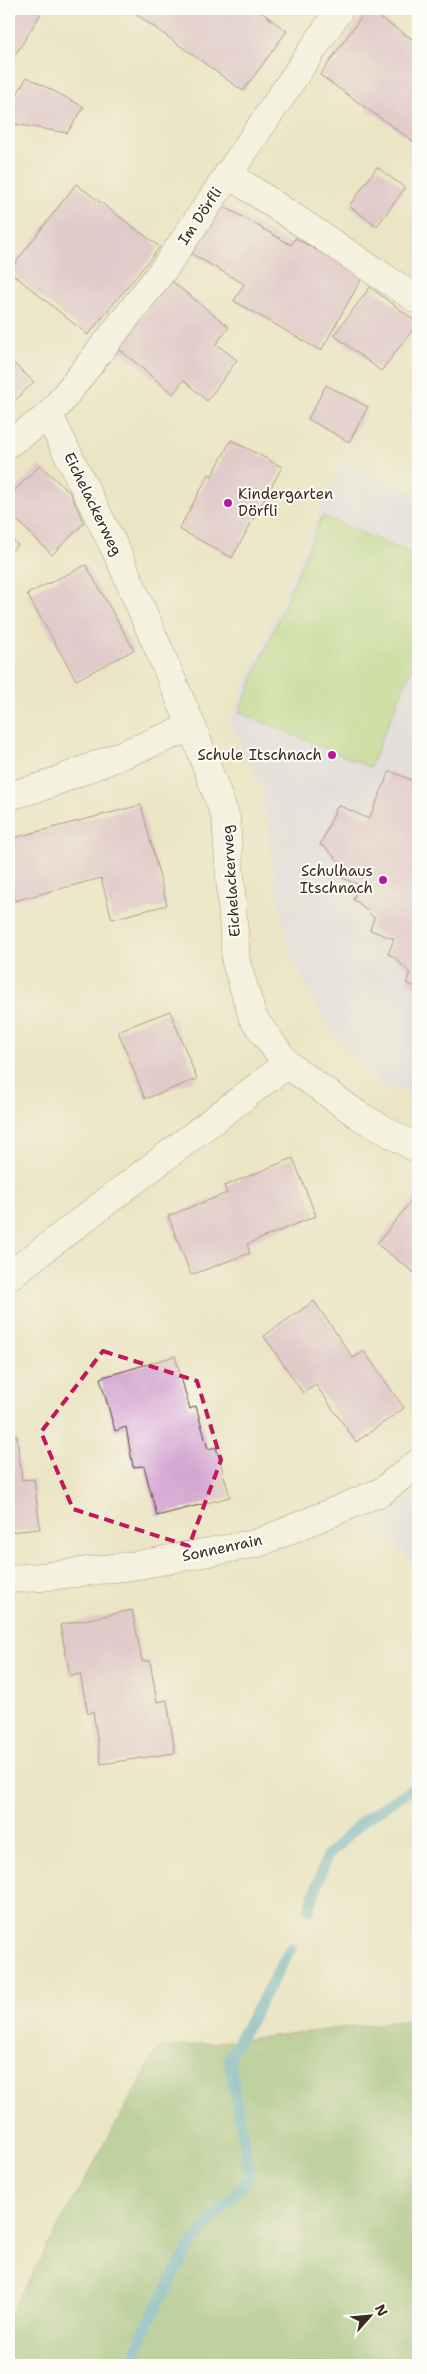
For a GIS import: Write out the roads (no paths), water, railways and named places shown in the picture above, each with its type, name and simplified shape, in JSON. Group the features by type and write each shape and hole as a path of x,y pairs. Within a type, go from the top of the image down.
{"street":[{"name":"Im Dörfli","path":"9,443 49,416 167,265 340,9"},
{"path":"228,174 418,300"},
{"name":"Eichelackerweg","path":"49,416 119,557 192,727 226,818 236,962 253,1018 287,1064 358,1115 418,1150"},
{"path":"9,796 44,786 192,727"},
{"path":"9,1276 287,1064"},
{"name":"Sonnenrain","path":"9,1579 41,1578 138,1565 258,1543 381,1492 418,1463"}],"waterway":[{"path":"309,1910 327,1856 364,1820 418,1785"},
{"path":"131,2365 147,2325 187,2251 250,2176 229,2058 291,1948"}],"place":[{"name":"Kindergarten Dörfli","path":"228,503"},
{"name":"Schule Itschnach","path":"332,755"},
{"name":"Schulhaus Itschnach","path":"383,880"}]}
